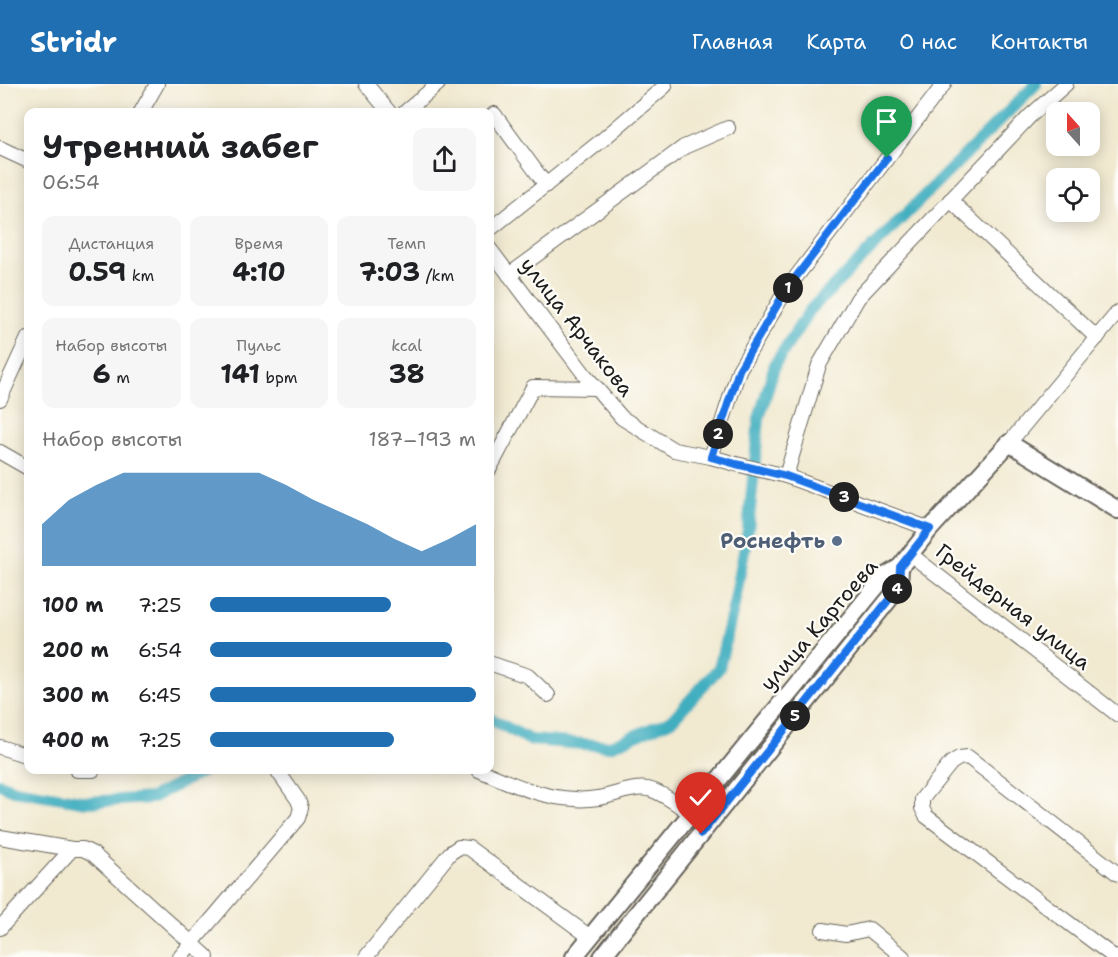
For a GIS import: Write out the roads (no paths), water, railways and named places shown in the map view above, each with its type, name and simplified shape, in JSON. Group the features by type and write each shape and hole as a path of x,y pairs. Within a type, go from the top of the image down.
{"main road":[{"path":"905,561 930,529 1009,443 1118,510"},
{"name":"улица Картоева","path":"574,957 885,576 905,561"},
{"name":"улица Картоева","path":"602,957 899,587 905,561"}],"street":[{"path":"143,108 157,84"},
{"path":"366,84 386,108"},
{"path":"410,108 438,84"},
{"path":"930,529 786,476 819,365 858,298 1030,116 1066,84"},
{"path":"494,226 602,141 666,86"},
{"path":"711,457 739,370 786,290 938,87"},
{"path":"494,114 546,185"},
{"path":"509,275 684,147 728,128"},
{"path":"0,148 24,159"},
{"path":"950,200 1097,338"},
{"name":"улица Арчакова","path":"494,255 585,375 622,418 674,450 786,476"},
{"path":"1009,443 1118,312"},
{"path":"0,399 24,347"},
{"path":"494,461 533,387 597,388"},
{"path":"0,452 24,466"},
{"name":"Грейдерная улица","path":"905,561 1118,715"},
{"path":"494,665 528,676 548,695"},
{"path":"0,747 24,755"},
{"path":"1114,957 926,816 922,808 922,799 951,763 959,758 968,758 1118,874"},
{"path":"180,957 298,818 301,808 298,800 280,774"},
{"path":"488,774 525,789 555,797 576,799 598,798 645,788 692,814"},
{"path":"0,837 83,849 93,854 207,957"},
{"path":"366,957 450,853 459,848 469,848 590,937"},
{"path":"0,928 72,849"},
{"path":"823,930 846,934 868,929 903,957"}],"waterway":[{"path":"494,721 530,740 610,746 672,720 719,668 748,530 759,419 775,364 810,310 1036,84"},
{"path":"0,784 14,790 87,802 151,798 198,774"}],"place":[{"name":"Роснефть","path":"837,541"}]}
